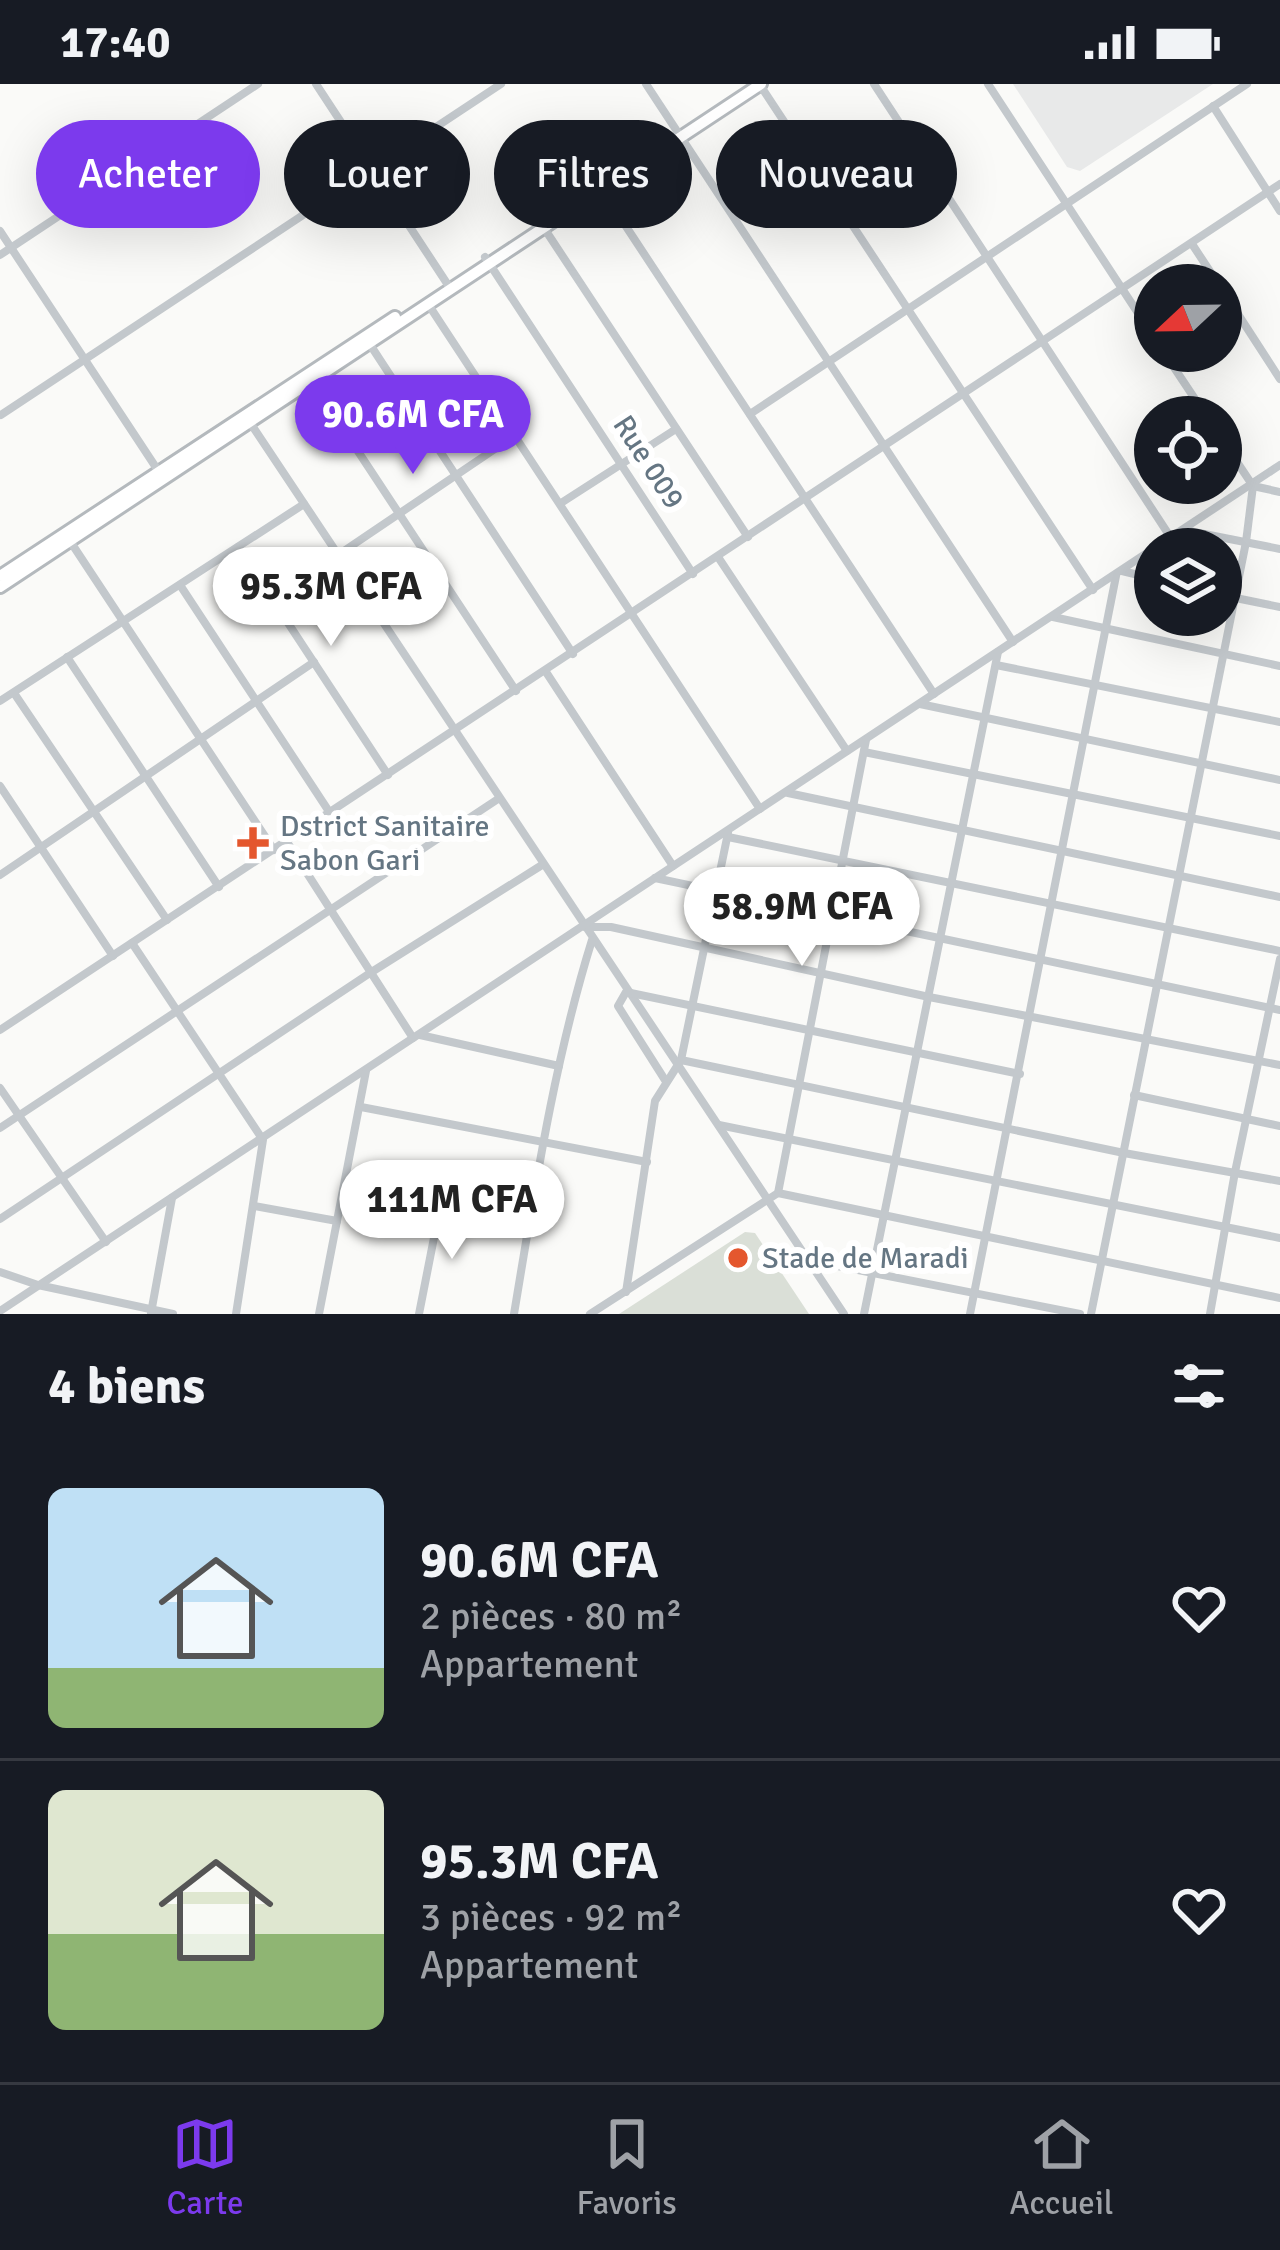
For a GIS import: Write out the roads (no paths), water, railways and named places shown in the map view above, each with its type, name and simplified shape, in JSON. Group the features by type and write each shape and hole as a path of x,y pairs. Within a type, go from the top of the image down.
{"highway":[{"path":"692,125 748,84"},
{"path":"692,126 760,84"},
{"path":"0,576 67,537 536,228"},
{"path":"487,260 542,228"},
{"path":"310,378 428,303 448,285"},
{"path":"0,587 67,537"}],"street":[{"path":"0,255 258,84"},
{"path":"316,84 339,120"},
{"path":"448,120 501,84"},
{"path":"646,84 670,120"},
{"path":"760,84 1093,590"},
{"path":"874,84 1164,528"},
{"path":"988,84 1134,308"},
{"path":"750,414 1247,84"},
{"path":"1213,106 1280,211"},
{"path":"692,154 1013,642"},
{"path":"0,1030 1280,184"},
{"path":"1,415 285,228"},
{"path":"410,228 448,285"},
{"path":"545,228 748,537"},
{"path":"627,228 934,694"},
{"path":"0,231 161,475"},
{"path":"1192,244 1205,264"},
{"name":"Rue 009","path":"487,260 693,574"},
{"path":"428,303 760,809"},
{"path":"1242,321 1280,379"},
{"path":"368,343 572,654"},
{"path":"310,378 516,691"},
{"path":"248,419 844,1314"},
{"path":"561,504 676,429"},
{"path":"338,555 514,436"},
{"path":"1187,528 1280,465"},
{"path":"1242,470 1252,485 1242,561"},
{"path":"1252,485 1280,492"},
{"path":"0,701 304,504"},
{"path":"67,537 274,850"},
{"path":"1242,541 1280,549"},
{"path":"238,548 388,775"},
{"path":"718,557 847,752"},
{"path":"0,1311 1134,563"},
{"path":"1119,573 1134,576"},
{"path":"970,1314 1119,573"},
{"path":"180,585 330,813"},
{"path":"1242,600 1280,607"},
{"path":"1052,617 1280,666"},
{"path":"1090,1314 1226,636"},
{"path":"863,1314 998,652"},
{"path":"68,657 219,886"},
{"path":"0,875 314,662"},
{"path":"996,665 1280,722"},
{"path":"545,672 673,866"},
{"path":"14,692 167,920"},
{"path":"920,704 1280,780"},
{"path":"590,1314 778,1193 866,740"},
{"path":"864,752 1280,836"},
{"path":"0,786 113,956"},
{"path":"786,793 1280,897"},
{"path":"0,1128 498,799"},
{"path":"728,834 1280,955 1276,1009 1235,1172 1210,1314"},
{"path":"626,1292 655,1101 679,1063 728,834"},
{"path":"287,842 416,1036 559,1066"},
{"path":"0,1219 370,973 542,865"},
{"path":"655,878 1276,1009"},
{"path":"582,926 606,926 929,997 1280,1065"},
{"path":"514,1314 542,1139 592,940"},
{"path":"132,944 263,1140 236,1314"},
{"path":"626,992 1019,1074"},
{"path":"626,992 618,1006 665,1080"},
{"path":"679,1063 1280,1180"},
{"path":"320,1314 366,1071"},
{"path":"0,1088 106,1242"},
{"path":"1134,1095 1280,1126"},
{"path":"361,1107 646,1162"},
{"path":"719,1125 1280,1238"},
{"path":"345,1186 530,1219"},
{"path":"778,1193 1280,1298"},
{"path":"151,1312 172,1198"},
{"path":"419,1314 441,1202"},
{"path":"254,1206 337,1221"},
{"path":"807,1260 1080,1314"},
{"path":"0,1272 38,1285 173,1314"}],"place":[{"name":"Dstrict Sanitaire Sabon Gari","path":"253,843"},
{"name":"Stade de Maradi","path":"738,1258"}]}
